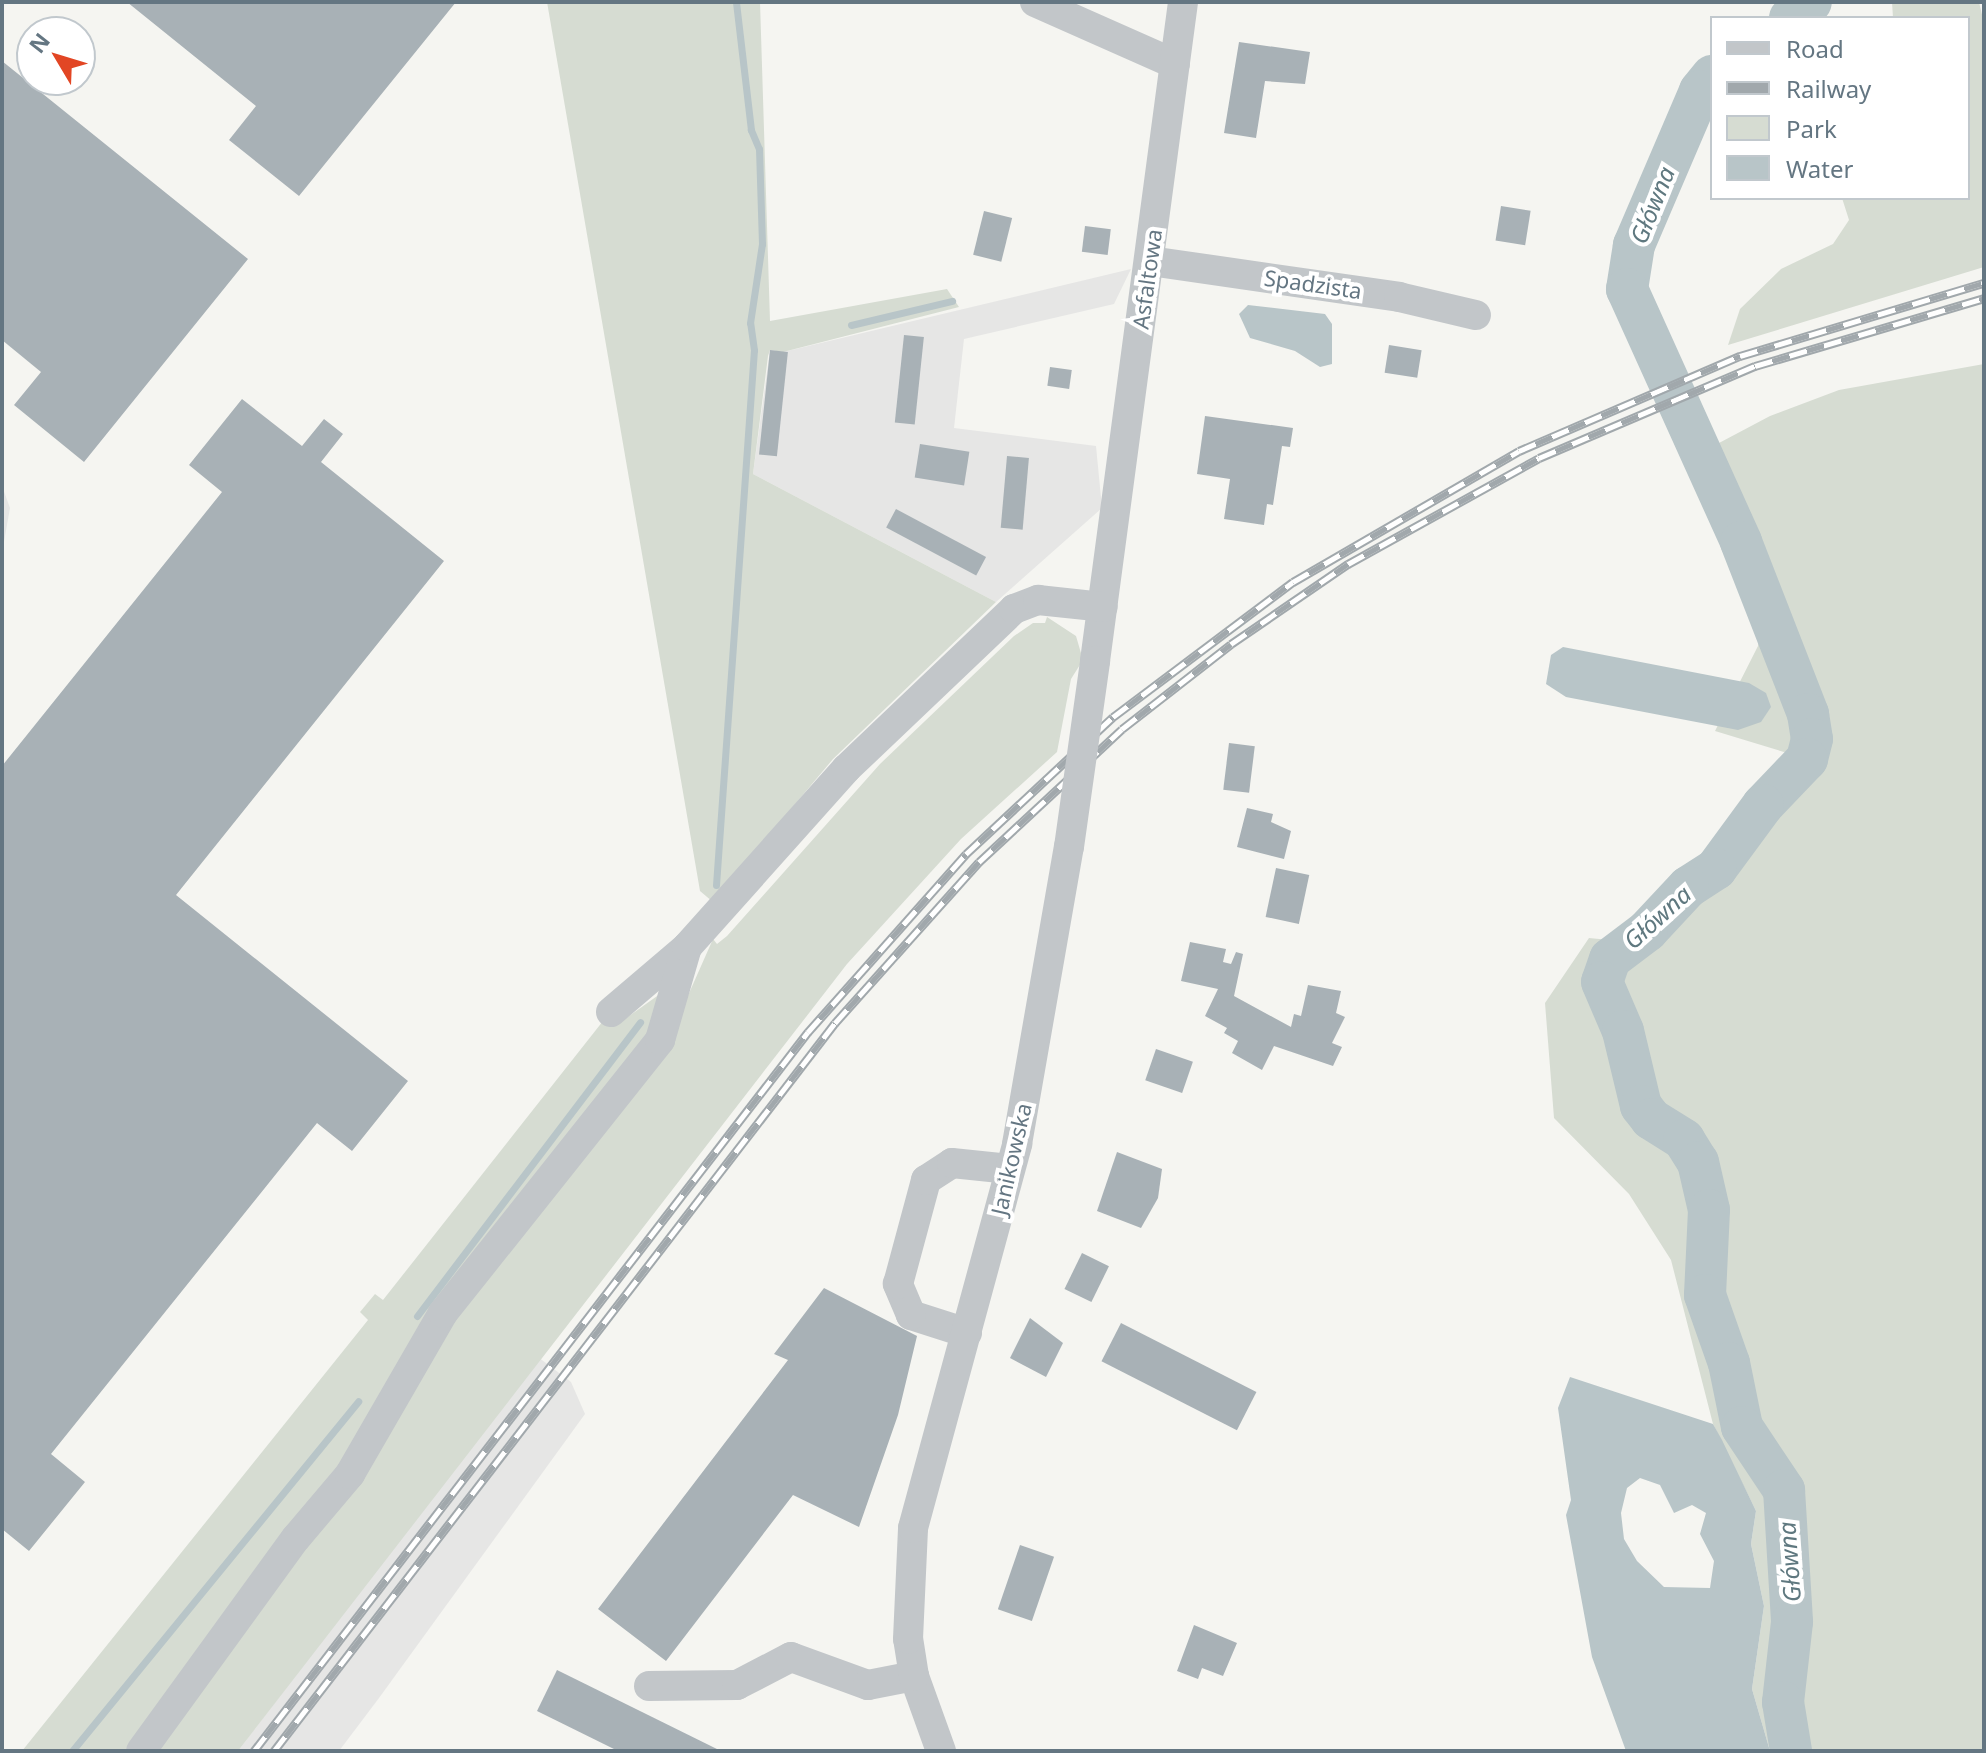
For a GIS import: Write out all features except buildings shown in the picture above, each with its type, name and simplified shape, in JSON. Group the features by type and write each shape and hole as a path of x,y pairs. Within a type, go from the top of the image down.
{"street":[{"path":"1035,2 1175,64"},
{"name":"Asfaltowa","path":"1110,556 1183,2"},
{"name":"Spadzista","path":"1150,261 1399,297 1476,315"},
{"name":"Janikowska","path":"941,1751 914,1676 907,1608 913,1528 1010,1169 1069,847 1110,556"},
{"path":"611,1012 687,947 846,769 1006,615 1028,601 1103,607"},
{"path":"141,1751 296,1538 350,1474 443,1313 660,1040 675,1005 687,947"},
{"path":"967,1333 911,1315 898,1284 926,1180 952,1163 1010,1169"},
{"path":"649,1686 737,1685 791,1657 868,1685 914,1676"}],"shaded area":[{"path":"1131,269 1114,304 964,339 954,428 1096,446 1102,508 996,602 753,474 770,350 783,352"},
{"path":"2,486 10,508 2,553"},
{"path":"538,1357 571,1382 585,1414 339,1751 238,1751"}],"green space":[{"path":"547,2 760,2 770,321 947,289 959,307 783,352 770,350 753,474 996,602 833,759 713,902 700,891"},
{"path":"1892,2 1979,2 1984,23 1984,267 1728,345 1740,309 1781,269 1833,244 1849,220 1843,200 1970,200 1970,16 1893,16"},
{"path":"1984,364 1984,1751 1770,1751 1752,1689 1764,1606 1751,1544 1756,1511 1713,1424 1671,1260 1629,1194 1554,1118 1545,1003 1589,938 1620,941 1713,862 1794,755 1715,731 1758,646 1763,584 1702,452 1770,416 1839,390"},
{"path":"1047,617 1076,636 1083,660 1071,679 1057,752 961,839 847,964 238,1751 22,1751 368,1320 360,1312 375,1294 383,1300 603,1021 598,1005 615,1026 660,994 667,1043 713,939 717,944 727,936 880,764 1014,636 1033,623 1045,623"}],"water":[{"path":"1248,305 1325,314 1332,324 1332,364 1320,367 1295,351 1250,338 1239,314"},
{"path":"1563,647 1749,683 1766,693 1771,707 1761,722 1738,730 1566,697 1546,684 1551,655"},
{"path":"1570,1377 1713,1424 1756,1511 1751,1544 1764,1606 1752,1689 1770,1751 1626,1751 1592,1657 1566,1515 1571,1500 1558,1408","holes":["1640,1478 1660,1485 1674,1513 1692,1505 1706,1513 1700,1534 1714,1561 1710,1588 1664,1587 1637,1561 1624,1539 1621,1513 1627,1488"]}],"waterway":[{"path":"716,885 754,350 750,323 762,244 759,149 751,130 736,2"},
{"name":"Główna","path":"1793,16 1811,2"},
{"name":"Główna","path":"1710,78 1700,91 1634,245 1627,289 1741,542 1808,714 1812,739 1807,759 1763,805 1716,869 1688,887 1647,931 1610,959 1602,982 1623,1031 1641,1106 1651,1119 1684,1140 1698,1162 1709,1210 1705,1295 1729,1363 1742,1427 1784,1490 1792,1622 1783,1702 1791,1751"},
{"path":"851,325 952,301"},
{"path":"417,1316 640,1022"},
{"path":"72,1751 358,1401"}],"railway":[{"path":"254,1751 808,1032 966,854 1113,717 1293,582 1519,451 1740,356 1984,283"},
{"path":"274,1751 835,1023 979,862 1122,729 1231,644 1348,564 1539,458 1755,366 1984,298"}]}
